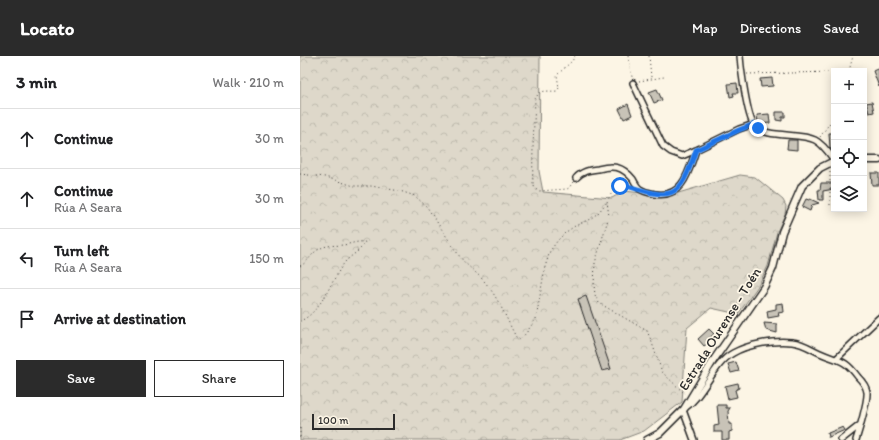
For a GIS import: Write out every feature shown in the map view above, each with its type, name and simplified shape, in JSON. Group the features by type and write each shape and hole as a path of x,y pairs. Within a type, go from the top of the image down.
{"street":[{"path":"740,56 749,112 754,124 763,131 798,136 817,141 831,158"},
{"path":"633,82 663,146 675,154 682,156 754,124"},
{"path":"576,178 585,171 606,167 618,167 626,172 642,190 664,195 677,189 686,178 696,150"},
{"path":"867,160 879,160"},
{"name":"Estrada Ourense - Toén","path":"647,440 660,433 684,410 713,361 764,287 773,268 782,232 802,186 820,168 831,162"},
{"path":"836,359 879,318"},
{"path":"694,440 684,410 696,400 720,365 728,356 737,351 748,347 774,342 793,342 803,345 850,366 866,388 868,398 856,440"},
{"path":"841,440 860,425"}],"path":[{"path":"575,56 572,61 557,75 559,88 557,91 546,90 535,99 535,124 533,136 534,189 539,191 568,189 576,178"},
{"path":"628,56 633,82 664,77"},
{"path":"648,56 651,78"},
{"path":"850,68 853,56"},
{"path":"742,74 831,72"},
{"path":"817,141 831,121"},
{"path":"300,174 324,177 354,186 371,186 400,191 418,198 427,207 460,258 475,271 490,288 516,337 520,340 536,319 545,267 550,251 558,240 574,226 590,219 598,213 616,189 620,186 624,185 642,190"},
{"path":"830,205 832,176"},
{"path":"607,202 609,216 595,263 595,295 599,303 647,331 652,340 662,372 690,399"},
{"path":"300,266 306,263 317,251 330,245 365,242 363,246 342,267 337,277 313,312 300,321"},
{"path":"300,424 300,440"},
{"path":"827,433 829,440"}],"green space":[{"path":"300,56 540,56 539,171 543,192 612,198 624,191 660,197 740,175 755,177 783,200 786,206 785,214 777,232 768,266 758,286 738,314 711,308 687,328 682,402 644,431 620,440 300,440"}],"building":[{"path":"879,68 879,87 873,71"},
{"path":"772,78 773,86 761,87 760,79"},
{"path":"737,83 738,93 733,93 734,96 730,97 728,84"},
{"path":"657,89 662,100 654,103 649,92"},
{"path":"872,102 874,112 869,113 867,103"},
{"path":"628,104 632,115 624,119 619,109"},
{"path":"776,112 785,112 785,117 782,117 782,121 776,120"},
{"path":"769,114 770,123 758,123 757,115"},
{"path":"829,133 831,133 831,149"},
{"path":"788,140 797,140 797,150 787,149"},
{"path":"871,173 879,173 879,185 872,185"},
{"path":"821,183 831,183 831,190 823,191 823,200 819,200 818,190 820,190"},
{"path":"806,199 819,203 812,205 810,211 802,207"},
{"path":"586,296 611,369 602,371 578,299"},
{"path":"783,303 784,312 778,313 779,316 768,318 767,311 776,309 776,304"},
{"path":"764,323 777,324 777,333 766,330"},
{"path":"709,329 714,334 706,341 708,343 704,346 698,339"},
{"path":"736,362 739,371 731,373 728,364"},
{"path":"738,383 739,388 735,390 737,397 728,399 725,386"},
{"path":"717,405 726,405 726,408 730,408 728,411 729,424 732,424 732,431 729,432 729,440 722,440 722,432 714,432 714,426 719,425"},
{"path":"843,427 845,430 829,437 828,433"}],"route":[{"path":"620,186 624,185 657,194 669,194 677,189 686,178 696,150 745,127 754,124 758,128"}]}
